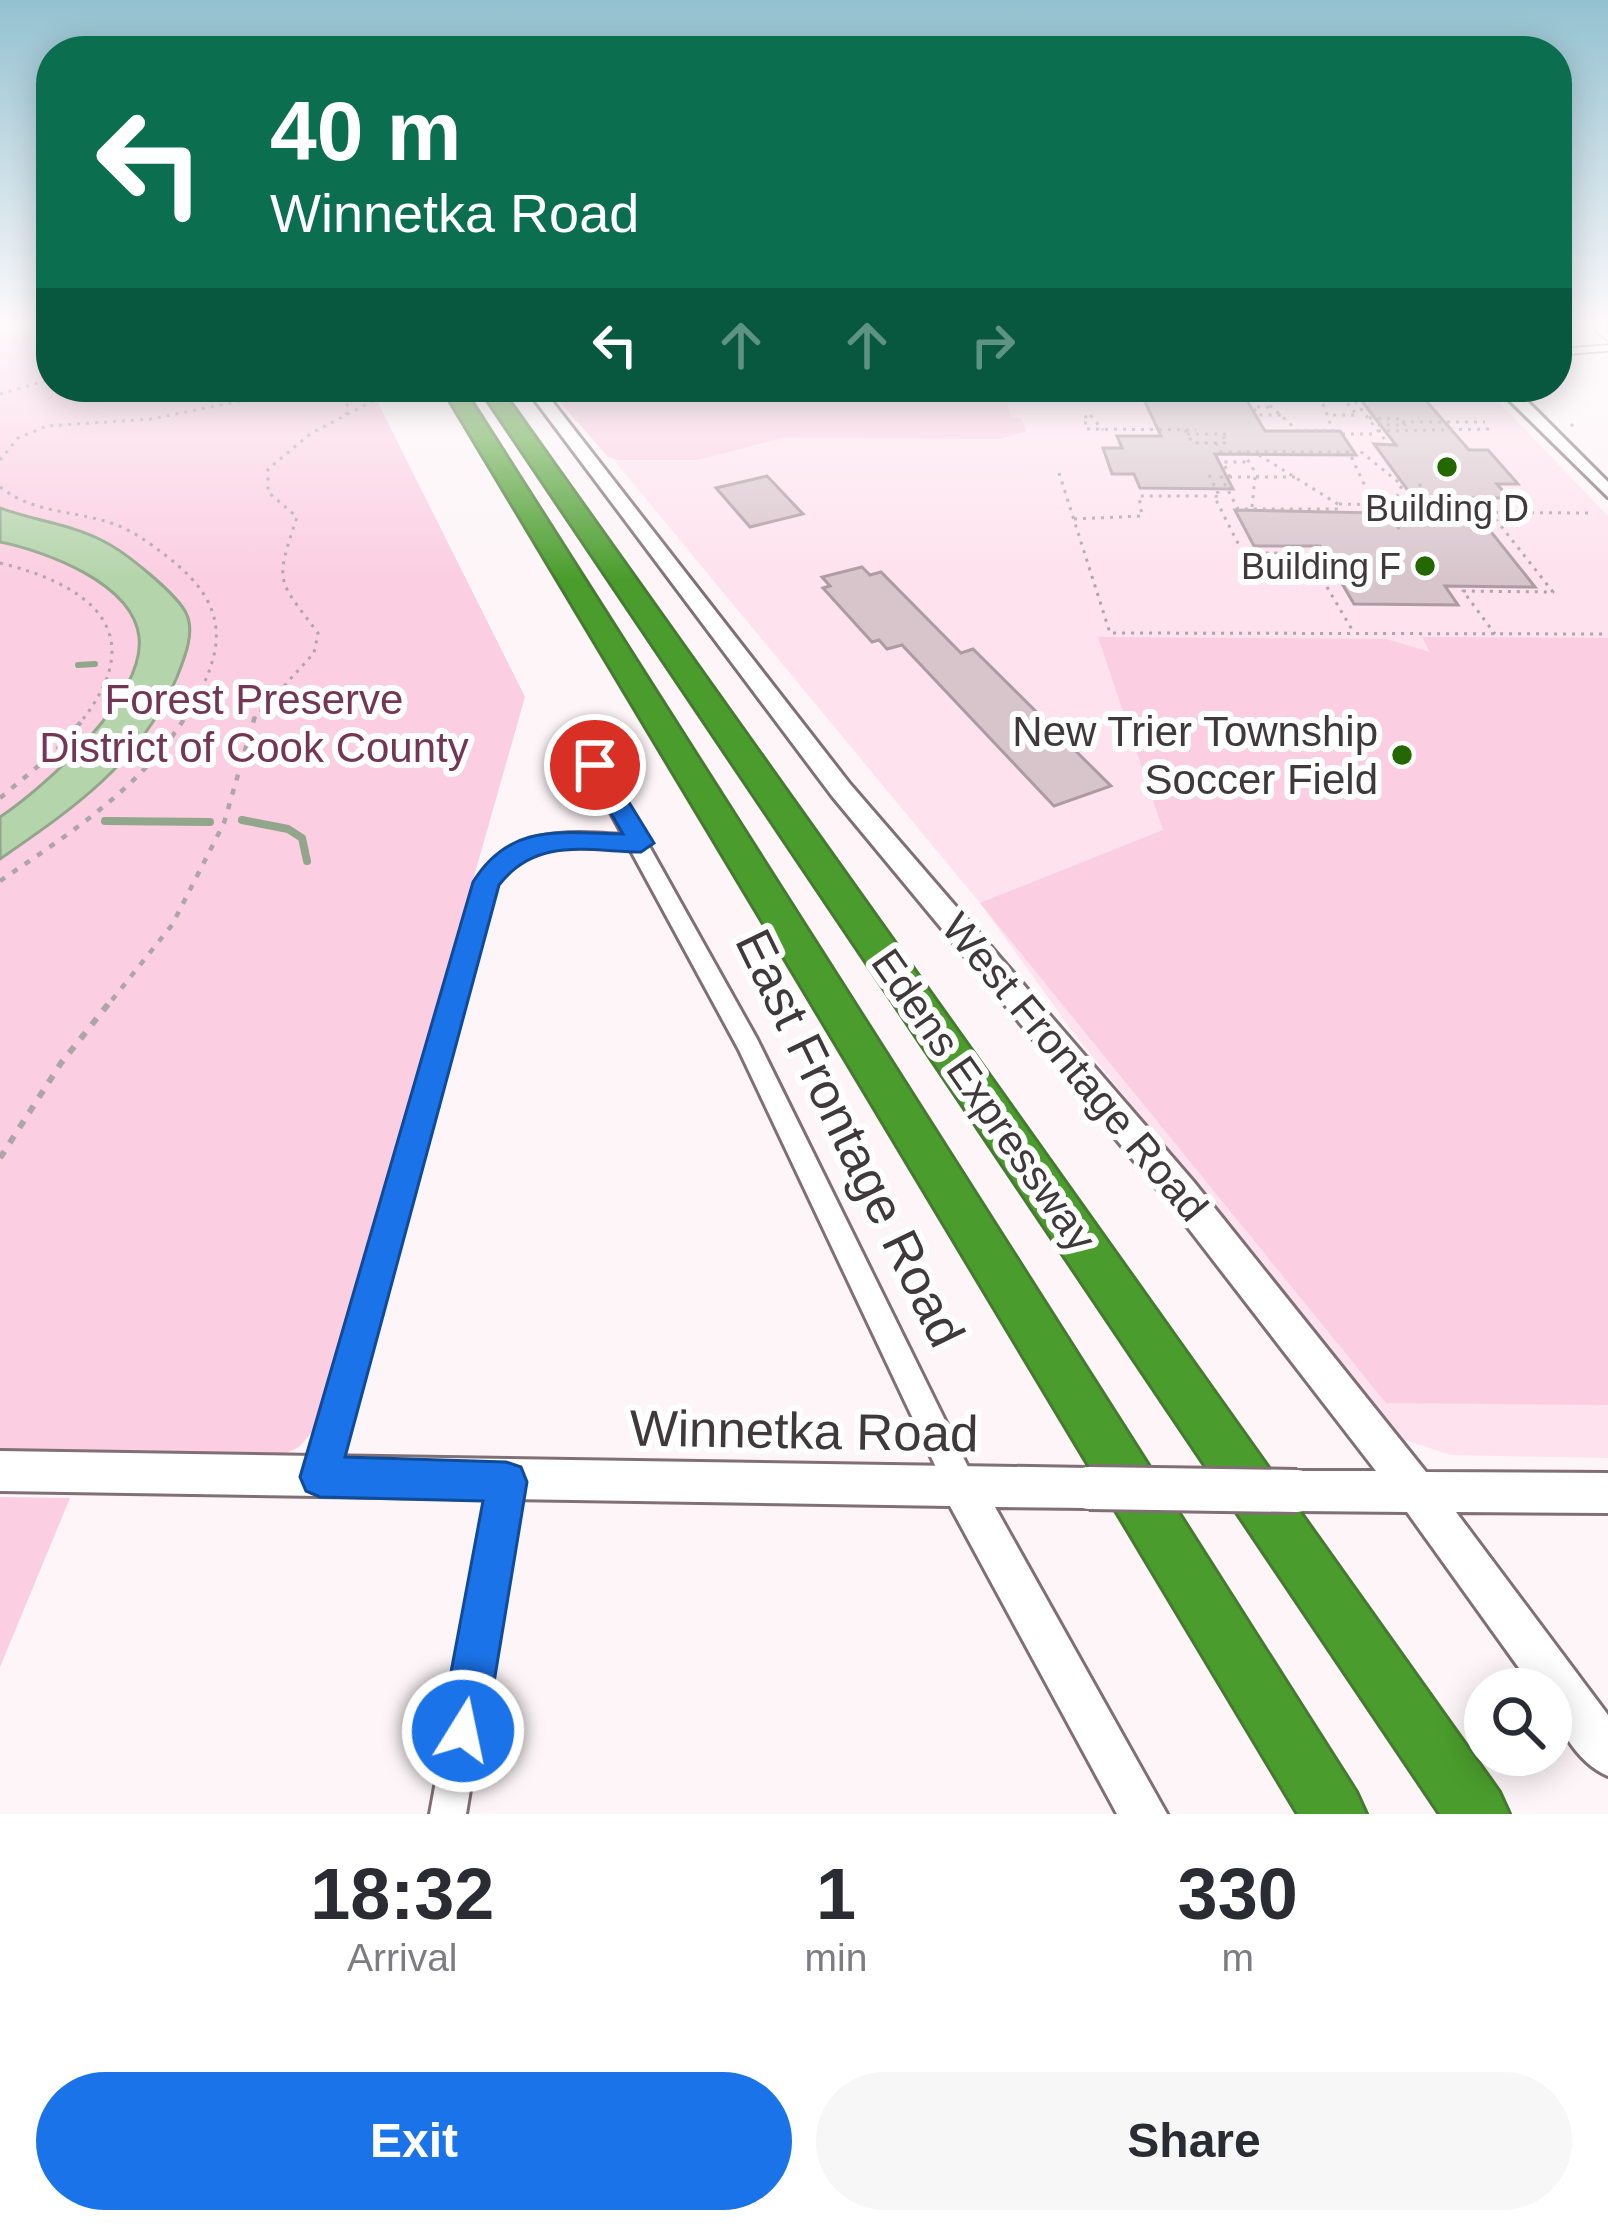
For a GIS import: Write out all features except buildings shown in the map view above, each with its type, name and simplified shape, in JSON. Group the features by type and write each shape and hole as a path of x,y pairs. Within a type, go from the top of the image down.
{"highway":[{"name":"Edens Expressway","path":"466,410 1334,1814"},
{"name":"Edens Expressway","path":"505,410 1477,1814"}],"street":[{"name":"West Frontage Road","path":"550,410 842,790 1181,1192 1416,1491 1608,1753"},
{"path":"1526,410 1608,492"},
{"name":"East Frontage Road","path":"595,765 749,1046 961,1486 1143,1814"},
{"path":"320,1477 487,882 506,857 540,842 641,843"},
{"name":"Winnetka Road","path":"0,1471 506,1482 1608,1493"},
{"path":"448,1814 506,1482"}],"path":[{"path":"0,460 18,439 47,426 151,419 197,410"},
{"path":"346,410 346,415"},
{"path":"0,1158 61,1063 172,925 224,823 255,716 314,653 318,633 281,583 279,572 297,517 268,492 265,477 279,455 353,410"},
{"path":"1255,410 1258,415 1281,415"},
{"path":"1275,410 1298,431 1333,431 1325,410"},
{"path":"1327,415 1357,416 1352,410"},
{"path":"1362,410 1389,445"},
{"path":"1084,423 1088,423 1085,415 1090,415 1103,430"},
{"path":"1369,418 1484,422"},
{"path":"1374,425 1405,425 1402,422"},
{"path":"1192,423 1198,432"},
{"path":"1087,429 1198,432 1225,434 1227,442 1193,442 1186,432"},
{"path":"1342,434 1491,429"},
{"path":"1216,442 1221,452 1349,452 1372,505 1378,514 1383,520 1373,517 1391,517"},
{"path":"1360,451 1402,485 1420,484 1442,513"},
{"path":"1243,452 1256,477 1252,509"},
{"path":"1254,452 1340,504 1393,505 1402,485"},
{"path":"1351,457 1368,457"},
{"path":"1230,477 1223,462 1249,462"},
{"path":"1059,472 1110,633 1608,634"},
{"path":"1074,519 1142,516 1139,496 1220,496 1209,475"},
{"path":"1295,477 1221,477 1238,508 1342,509 1340,504"},
{"path":"0,487 22,502 128,531 185,575 207,599 218,627 197,700 166,747 89,819 0,881"},
{"path":"1214,496 1243,554 1307,553 1354,633"},
{"path":"1400,530 1387,512 1591,514"},
{"path":"1490,512 1553,592 1463,592 1496,634"},
{"path":"1360,514 1378,514"},
{"path":"0,562 68,587 105,618 116,643 103,683 76,731 52,757 0,798"}],"shaded area":[{"path":"853,410 1506,410 1608,516 1608,1458 1451,1455 1399,1438 1073,1032 980,903 613,459 682,460 687,435"},
{"path":"0,508 80,531 114,547 174,597 187,615 190,630 177,677 145,734 103,781 0,859 0,817 65,763 110,712 137,660 139,637 133,618 104,586 62,562 0,542"}],"green space":[{"name":"Forest Preserve District of Cook County","path":"0,410 381,410 525,697 318,1425 299,1447 274,1459 0,1454"},
{"path":"567,410 1009,410 1011,417 1022,418 1026,431 1000,439 782,438 698,460 608,457"},
{"path":"1098,637 1386,639 1430,652 1422,637 1608,638 1608,1405 1386,1403 980,903 1163,830"},
{"path":"0,1497 70,1498 0,1667"}],"waterway":[{"path":"78,665 95,664"},
{"path":"242,820 288,829 302,838 307,861"},
{"path":"105,821 210,822"}],"place":[{"name":"Building D","path":"1447,467"},
{"name":"Building F","path":"1425,566"},
{"name":"New Trier Township Soccer Field","path":"1402,755"}],"route":[{"path":"463,1731 506,1482 320,1477 487,882 506,857 540,842 641,843 595,765"}]}
